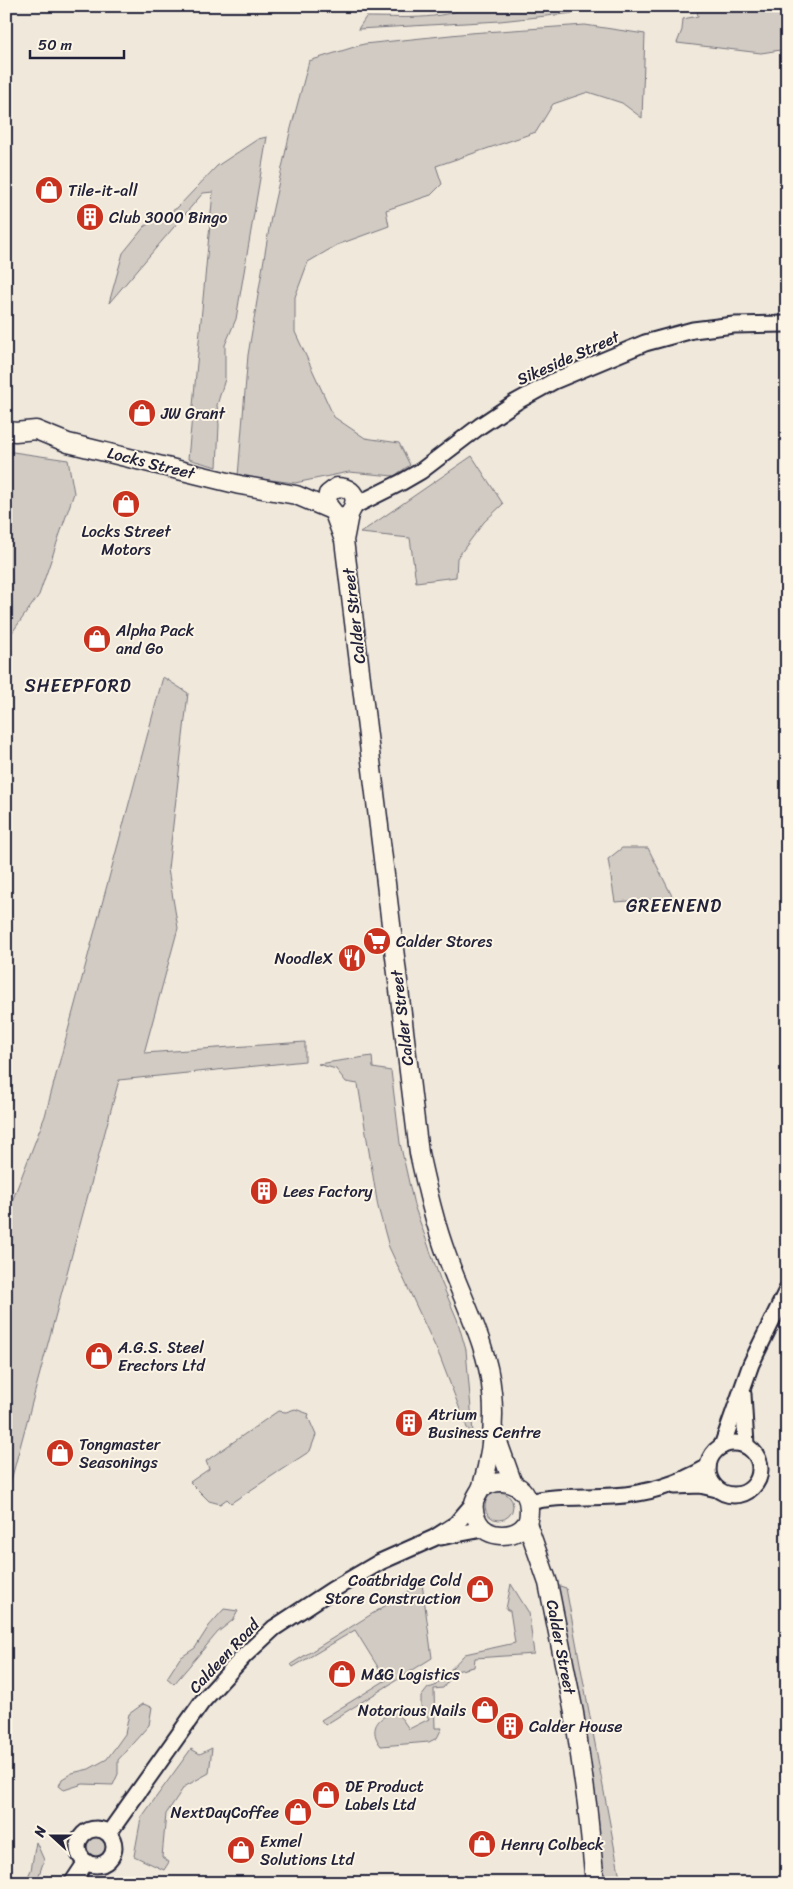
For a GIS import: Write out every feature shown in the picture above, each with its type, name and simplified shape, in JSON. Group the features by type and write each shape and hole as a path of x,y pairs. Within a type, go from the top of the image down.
{"main road":[{"name":"Locks Street","path":"6,430 15,432 36,430 68,443 240,485 343,506"},
{"name":"Locks Street","path":"296,495 331,491"},
{"name":"Calder Street","path":"331,491 327,498 343,506 344,540 419,1154 438,1232 471,1314 488,1368 492,1392 494,1428 513,1484 520,1489 529,1502 527,1523 539,1562 548,1583 574,1713 587,1804 595,1883"},
{"name":"Calder Street","path":"483,1529 474,1512 494,1428"},
{"path":"478,1496 490,1483 505,1482 513,1484"},
{"path":"483,1529 500,1535 510,1534 527,1523"},
{"name":"Calder Street","path":"510,1534 539,1562"}],"street":[{"name":"Sikeside Street","path":"343,506 388,489 421,471 480,426 516,402 554,381 629,350 663,337 694,330 744,325 787,324"},
{"path":"722,1446 742,1387 787,1290"},
{"path":"742,1387 746,1445"},
{"path":"529,1502 547,1497 644,1493 697,1473 708,1466 715,1451 730,1443 746,1445 758,1457 760,1465 758,1480 748,1492 740,1495 732,1495 700,1485 661,1487"},
{"path":"708,1466 712,1482 717,1489"},
{"name":"Caldeen Road","path":"109,1833 202,1702 245,1655 274,1628 332,1590 380,1562 434,1538 456,1524 478,1496"},
{"name":"Caldeen Road","path":"434,1538 483,1529"},
{"path":"92,1828 102,1829 109,1833 115,1848 111,1858 100,1865 86,1862 79,1854 78,1848 82,1834 92,1828"},
{"path":"72,1883 86,1862"}],"shaded area":[{"path":"470,6 582,6 574,13 500,21 358,29 366,17 433,16 458,11"},
{"path":"696,6 780,6 787,10 787,49 761,53 677,43 682,30 683,19 698,16"},
{"path":"585,25 645,34 642,118 622,103 588,92 553,104 536,132 436,166 442,184 431,195 386,210 389,226 337,245 308,262 295,297 295,332 334,417 365,438 399,443 410,465 394,476 349,472 295,483 238,476 248,355 271,217 290,132 309,61 364,44 470,33"},
{"path":"267,137 236,319 225,345 225,379 217,405 219,425 217,467 188,459 213,192 203,193 109,303 123,253 145,226 177,208 217,166 258,139"},
{"path":"6,451 68,460 74,493 39,595 6,641"},
{"path":"472,456 503,504 484,522 457,558 456,577 416,582 410,538 360,533"},
{"path":"163,677 188,693 168,869 178,928 144,1053 305,1042 305,1061 119,1080 6,1499 6,1217 45,1116"},
{"path":"622,848 648,848 673,898 615,902 608,859"},
{"path":"372,1056 373,1068 391,1071 400,1143 414,1205 440,1279 457,1319 466,1350 473,1433 467,1428 440,1357 389,1247 378,1207 358,1084 346,1082 336,1069 318,1064"},
{"path":"295,1409 309,1414 308,1417 316,1435 310,1451 231,1503 227,1499 220,1504 209,1501 190,1482 209,1469 206,1461 278,1411 286,1412"},
{"path":"499,1492 509,1496 513,1506 509,1516 499,1520 489,1516 485,1506 489,1496"},
{"path":"422,1583 432,1658 325,1725 321,1720 386,1680 355,1630 293,1667 291,1664"},
{"path":"511,1584 529,1613 534,1654 475,1658 474,1667 456,1671 443,1688 434,1689 435,1728 442,1728 437,1738 429,1742 381,1746 375,1735 375,1729 383,1717 395,1713 409,1729 429,1719 421,1706 421,1697 428,1688 435,1686 465,1654 515,1643 510,1611 506,1609"},
{"path":"557,1585 566,1588 621,1883 605,1883"},
{"path":"224,1609 238,1611 233,1620 218,1632 174,1684 167,1678 180,1658 195,1648 209,1626"},
{"path":"143,1704 152,1707 149,1725 118,1760 118,1774 113,1785 83,1784 64,1790 59,1786 62,1779 72,1773 89,1769 107,1759 125,1734 129,1714"},
{"path":"212,1748 209,1773 184,1787 166,1814 162,1857 169,1862 164,1870 134,1856 141,1818 191,1749 200,1754"},
{"path":"93,1833 102,1837 106,1846 102,1855 93,1859 84,1855 80,1846 84,1837"},
{"path":"36,1842 44,1860 38,1878 34,1883 25,1883 31,1870"}],"place":[{"name":"Tile-it-all","path":"49,190"},
{"name":"Club 3000 Bingo","path":"90,217"},
{"name":"JW Grant","path":"142,413"},
{"name":"Locks Street Motors","path":"126,504"},
{"name":"Alpha Pack and Go","path":"97,639"},
{"name":"Calder Stores","path":"377,941"},
{"name":"NoodleX","path":"352,958"},
{"name":"Lees Factory","path":"264,1191"},
{"name":"A.G.S. Steel Erectors Ltd","path":"99,1356"},
{"name":"Atrium Business Centre","path":"409,1423"},
{"name":"Tongmaster Seasonings","path":"60,1453"},
{"name":"Coatbridge Cold Store Construction","path":"480,1589"},
{"name":"M&G Logistics","path":"342,1674"},
{"name":"Notorious Nails","path":"485,1710"},
{"name":"Calder House","path":"510,1726"},
{"name":"DE Product Labels Ltd","path":"326,1795"},
{"name":"NextDayCoffee","path":"298,1812"},
{"name":"Henry Colbeck","path":"482,1844"},
{"name":"Exmel Solutions Ltd","path":"241,1850"}],"district":[{"name":"SHEEPFORD","path":"78,686"},
{"name":"GREENEND","path":"674,906"}]}
